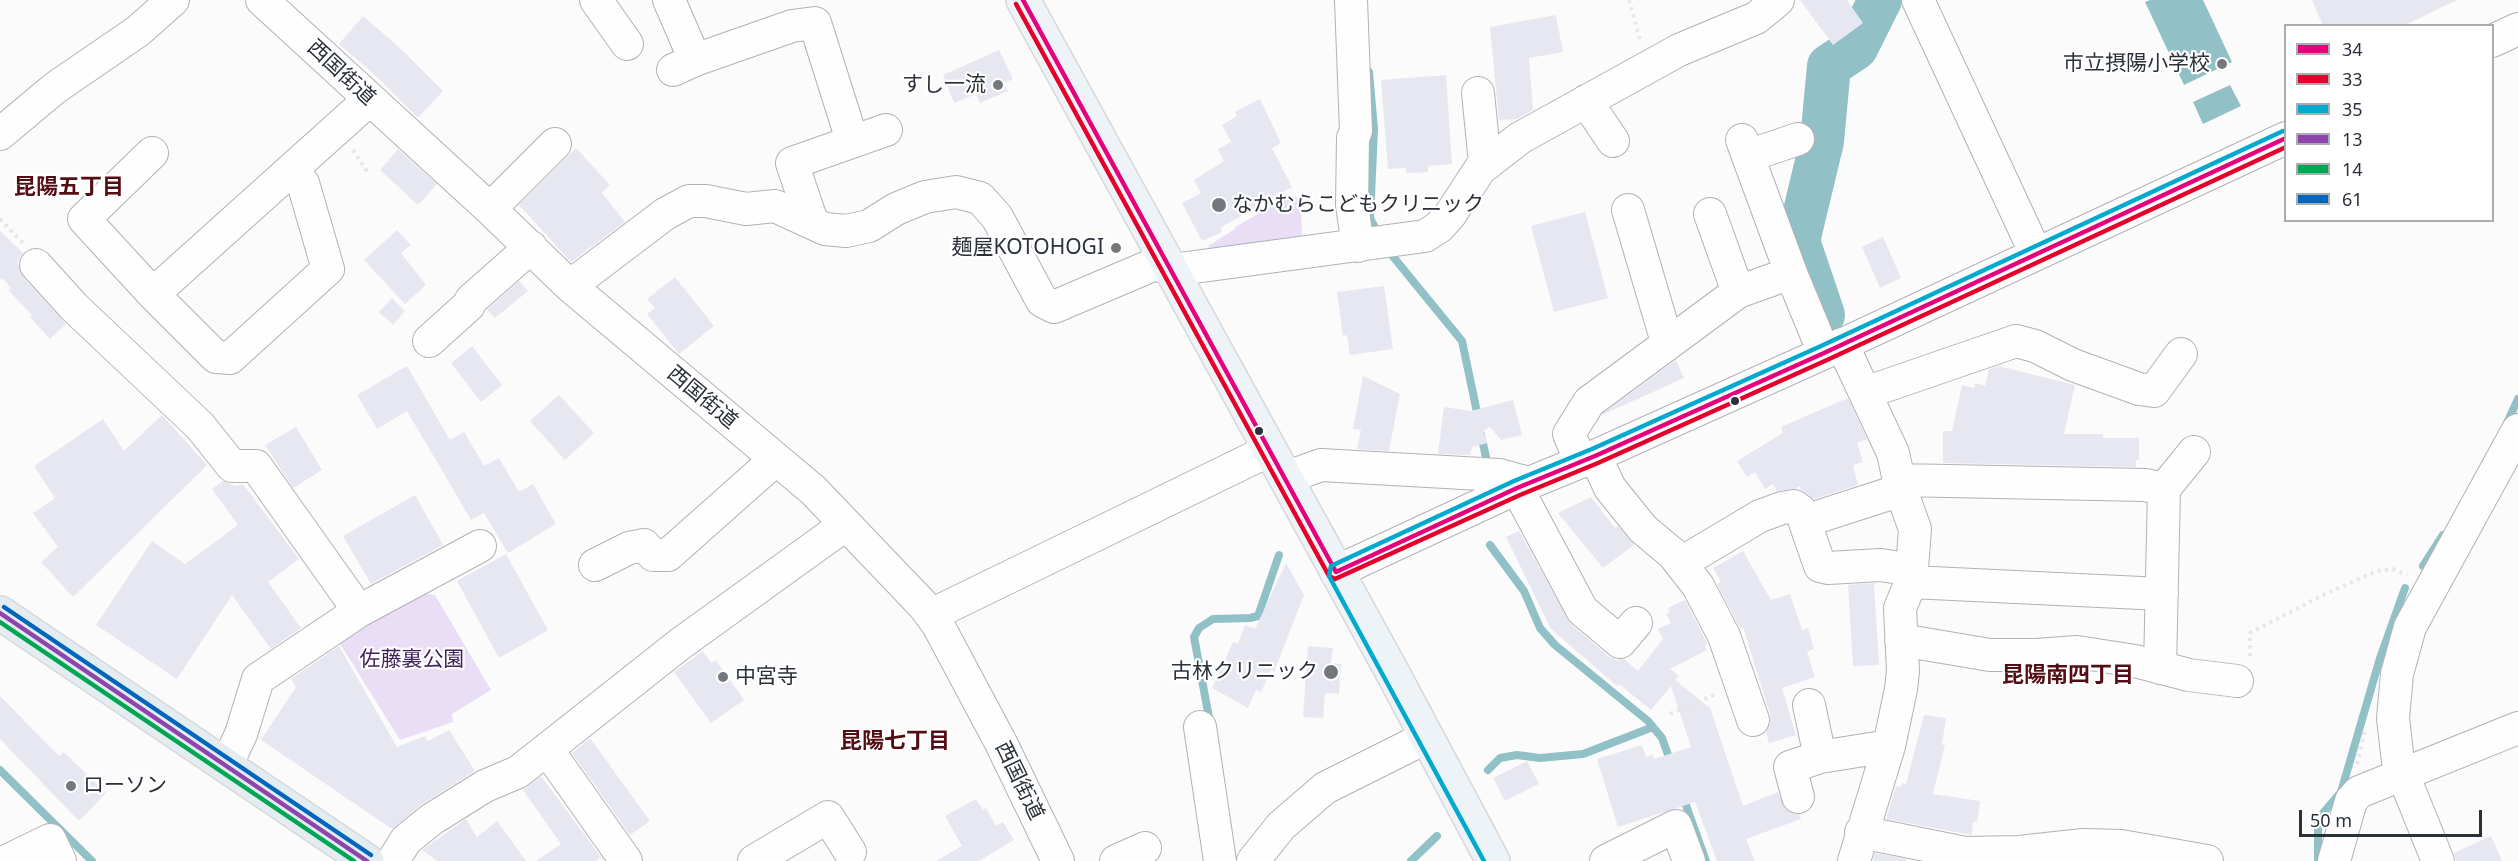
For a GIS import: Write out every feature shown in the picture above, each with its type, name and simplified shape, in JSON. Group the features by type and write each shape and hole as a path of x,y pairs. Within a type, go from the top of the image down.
{"highway":[{"path":"0,613 367,861"}],"main road":[{"path":"1031,3 1172,270 1493,861"}],"street":[{"path":"2,130 76,73 138,31 173,0"},
{"name":"西国街道","path":"262,0 531,247 570,286 813,490 931,615 996,733 1058,861"},
{"path":"669,0 684,65 787,13 815,23 852,140"},
{"path":"1351,0 1356,131 1353,138 1352,205 1358,246"},
{"path":"570,286 665,214 689,201 706,201 746,209 775,206 825,229 846,231 869,226 896,209 925,197 956,192 980,198 997,217 1042,301 1054,307 1155,264 1172,270 1425,236 1439,227 1450,215 1480,169 1520,138 1679,50 1756,18 1778,0"},
{"path":"1918,0 2036,254"},
{"path":"585,2 627,44"},
{"path":"2494,41 2518,29"},
{"path":"1478,93 1487,164"},
{"path":"153,294 370,99"},
{"path":"1586,101 1613,141"},
{"path":"812,222 792,163 852,140 886,130"},
{"path":"1798,139 1745,148 1756,206 1833,348 1865,393 1893,453 1914,529 1911,576 1900,608 1901,689 1890,746 1858,846 1965,853 2019,852 2083,845 2121,846 2207,861"},
{"path":"1336,572 1833,348 2284,139"},
{"path":"490,209 555,144"},
{"path":"152,153 84,219 153,294 216,357 230,358 328,269 303,183 290,171"},
{"path":"1710,214 1738,292"},
{"path":"1626,225 1667,342"},
{"path":"429,341 531,247"},
{"path":"36,265 88,332 200,426 232,466 256,466 359,611"},
{"path":"1753,720 1742,684 1715,616 1698,586 1681,562 1636,521 1569,434 1589,402 1667,342 1738,292 1791,273"},
{"path":"1865,393 2016,341 2035,346 2073,365 2139,389 2154,391 2181,354"},
{"path":"2438,861 2403,776 2394,733 2394,689 2410,627 2518,430"},
{"path":"2160,668 2164,489 2194,452"},
{"path":"595,565 629,548 644,545 653,555 668,555 775,460"},
{"path":"931,615 1278,464 1499,475 1523,486 1582,610 1620,642 1636,623"},
{"path":"1804,521 1900,485 2145,485 2164,489"},
{"path":"1681,562 1760,516 1794,506 1801,511 1820,566 1828,568 1881,565 1911,576 2162,594"},
{"path":"393,861 406,840 432,819 485,786 518,772 680,644 845,525"},
{"path":"226,766 241,734 258,679 359,611 480,546"},
{"path":"1901,640 1990,654 2036,655 2077,652 2135,661 2189,675 2237,681"},
{"path":"1809,705 1820,757"},
{"path":"1200,728 1220,861"},
{"path":"2334,861 2351,801 2355,795 2518,728"},
{"path":"1255,860 1281,826 1324,788 1427,737"},
{"path":"1798,797 1790,767 1820,757 1890,746"},
{"path":"547,749 626,861"},
{"path":"754,861 828,817 850,852"},
{"path":"1606,861 1676,826 1689,861"},
{"path":"7,861 50,840 60,861"},
{"path":"1116,861 1145,848"}],"path":[{"path":"1629,0 1647,68"},
{"path":"2237,681 2257,672 2248,653 2250,633 2325,594 2386,569 2392,569 2431,585"},
{"path":"1670,714 1742,684"}],"green space":[{"path":"1301,197 1302,243 1211,254 1208,246 1235,227 1286,198"},
{"name":"佐藤裏公園","path":"416,593 435,595 491,690 452,714 453,722 400,740 337,639"}],"water":[{"path":"2150,0 2203,0 2232,62 2184,85 2145,2"},
{"path":"2230,85 2241,106 2203,124 2193,102"}],"building":[{"path":"1800,0 1847,0 1863,23 1833,45"},
{"path":"2312,0 2457,0 2407,24 2322,24"},
{"path":"1556,15 1563,52 1529,58 1533,110 1517,119 1499,120 1490,27"},
{"path":"363,16 403,51 443,91 418,118 377,77 339,44"},
{"path":"999,50 1013,79 1004,83 1008,91 980,103 976,94 954,103 943,75"},
{"path":"1446,75 1452,164 1428,166 1428,172 1406,173 1406,168 1388,169 1381,80"},
{"path":"1260,99 1281,143 1272,148 1292,187 1220,228 1222,232 1202,241 1182,203 1201,193 1194,180 1224,161 1218,149 1231,142 1222,125 1237,116 1235,112"},
{"path":"576,148 610,185 602,193 625,222 571,262 519,205"},
{"path":"398,149 437,184 418,205 380,170"},
{"path":"1585,212 1608,298 1554,312 1531,226"},
{"path":"397,230 411,245 401,253 426,285 405,304 364,260"},
{"path":"0,231 23,253 17,262 23,277 66,324 50,339 30,317 32,315 8,290 11,288 2,278 0,280"},
{"path":"1883,237 1901,278 1880,288 1862,247"},
{"path":"675,277 714,326 679,354 647,314 655,308 647,299"},
{"path":"519,281 528,291 495,318 487,310"},
{"path":"1384,286 1393,349 1350,355 1347,335 1343,336 1337,292"},
{"path":"392,298 405,311 393,325 379,312"},
{"path":"472,346 502,385 481,402 451,363"},
{"path":"1676,360 1684,378 1602,415 1602,414"},
{"path":"407,366 450,440 464,432 484,466 499,458 519,492 533,484 556,524 508,553 484,513 471,520 407,411 377,429 357,395"},
{"path":"1998,366 2075,385 2064,434 2103,434 2103,438 2139,438 2139,460 2136,460 2136,467 1943,463 1943,431 1952,431 1962,385 1974,388 1975,383 1985,386 1989,369"},
{"path":"1363,376 1400,394 1389,451 1357,449 1361,430 1353,429"},
{"path":"559,395 594,433 565,460 530,421"},
{"path":"1848,398 1867,439 1857,443 1863,462 1853,465 1858,485 1814,499 1801,490 1800,486 1795,489 1777,491 1773,484 1765,489 1755,472 1747,477 1737,461 1783,433 1781,427"},
{"path":"1513,400 1522,435 1501,440 1490,427 1483,431 1488,443 1472,447 1470,455 1438,454 1444,407 1471,411"},
{"path":"162,415 207,465 73,597 41,562 58,547 33,513 55,498 34,466 103,419 124,451"},
{"path":"296,427 322,470 293,488 265,445"},
{"path":"223,481 235,486 243,484 299,559 268,582 301,628 271,649 232,595 177,679 96,625 152,541 185,564 238,525 212,489"},
{"path":"415,495 443,545 371,584 343,536"},
{"path":"1591,497 1615,528 1618,526 1634,545 1603,568 1558,513"},
{"path":"1519,531 1570,623 1608,656 1616,660 1624,659 1638,671 1663,639 1658,629 1671,623 1666,614 1670,612 1668,608 1685,600 1707,643 1705,646 1707,650 1670,669 1679,676 1675,680 1710,708 1743,806 1778,792 1785,809 1793,814 1799,814 1801,819 1746,839 1755,861 1717,861 1695,802 1618,827 1597,759 1642,745 1646,757 1653,755 1654,759 1691,747 1671,686 1651,710 1619,684 1617,686 1551,629 1506,537"},
{"path":"1743,551 1771,600 1790,594 1802,630 1808,628 1814,649 1807,652 1815,677 1782,688 1796,735 1769,743 1766,732 1770,724 1770,714 1743,627 1740,628 1717,584 1721,582 1713,568"},
{"path":"506,554 548,630 499,658 457,581"},
{"path":"1286,563 1304,595 1274,672 1271,670 1261,692 1256,690 1248,708 1212,688 1233,642 1238,644 1245,625 1255,629"},
{"path":"1874,583 1879,665 1853,666 1848,585"},
{"path":"339,646 397,747 425,736 428,741 449,730 475,771 422,804 392,829 261,740 296,687 291,679"},
{"path":"1308,646 1333,648 1331,663 1341,664 1339,694 1325,693 1323,718 1303,717"},
{"path":"703,651 711,663 716,660 744,700 711,723 674,672"},
{"path":"0,696 59,756 64,752 106,793 79,821 0,739"},
{"path":"1924,715 1946,718 1942,744 1945,745 1933,794 1980,801 1977,822 1973,822 1972,835 1886,819 1896,786 1901,787 1902,783 1906,784"},
{"path":"590,738 650,821 630,835 572,753"},
{"path":"1527,761 1539,784 1505,801 1493,778"},
{"path":"541,776 601,857 596,861 536,861 561,844 523,790"},
{"path":"976,799 983,810 986,808 996,826 1003,822 1014,840 979,861 936,861 962,846 945,816"},
{"path":"466,819 477,837 497,821 526,861 437,861 422,850"},
{"path":"2491,836 2502,861 2456,861 2454,853"},
{"path":"1875,853 1906,859 1906,861 1873,861"}],"waterway":[{"path":"1823,315 1798,241 1822,141 1829,66 1856,48 1880,0"},
{"path":"1369,72 1374,129 1370,218 1379,235"},
{"path":"1386,248 1462,341 1478,417"},
{"path":"2507,423 2518,399"},
{"path":"1481,435 1488,466"},
{"path":"2423,566 2443,535"},
{"path":"1490,545 1524,591 1540,628 1555,645 1648,721 1662,738 1671,763"},
{"path":"1210,723 1194,637 1199,628 1213,619 1258,616 1279,555"},
{"path":"2318,861 2318,819 2341,792 2380,658 2405,588"},
{"path":"1488,770 1500,758 1517,755 1540,758 1583,754 1653,727"},
{"path":"0,770 92,861"},
{"path":"1683,797 1706,861"},
{"path":"1411,861 1437,836"}],"transit line":[{"name":"34","path":"1023,0 1336,572 1517,488 1595,456 1824,353 2284,139"},
{"name":"33","path":"1016,4 1329,576 1335,579 1827,360 2284,148"},
{"name":"35","path":"1484,861 1329,576 1331,566 1514,481 1592,449 1821,346 2283,131"},
{"name":"61","path":"4,607 371,855"},
{"name":"13","path":"0,613 367,861"},
{"name":"14","path":"0,622 354,861"}],"place":[{"name":"市立摂陽小学校","path":"2222,64"},
{"name":"すし一流","path":"998,85"},
{"name":"なかむらこどもクリニック","path":"1219,205"},
{"name":"麺屋KOTOHOGI","path":"1116,248"},
{"name":"古林クリニック","path":"1331,672"},
{"name":"中宮寺","path":"723,677"},
{"name":"ローソン","path":"71,786"}],"district":[{"name":"昆陽五丁目","path":"69,188"},
{"name":"昆陽南四丁目","path":"2068,676"},
{"name":"昆陽七丁目","path":"895,742"}]}
